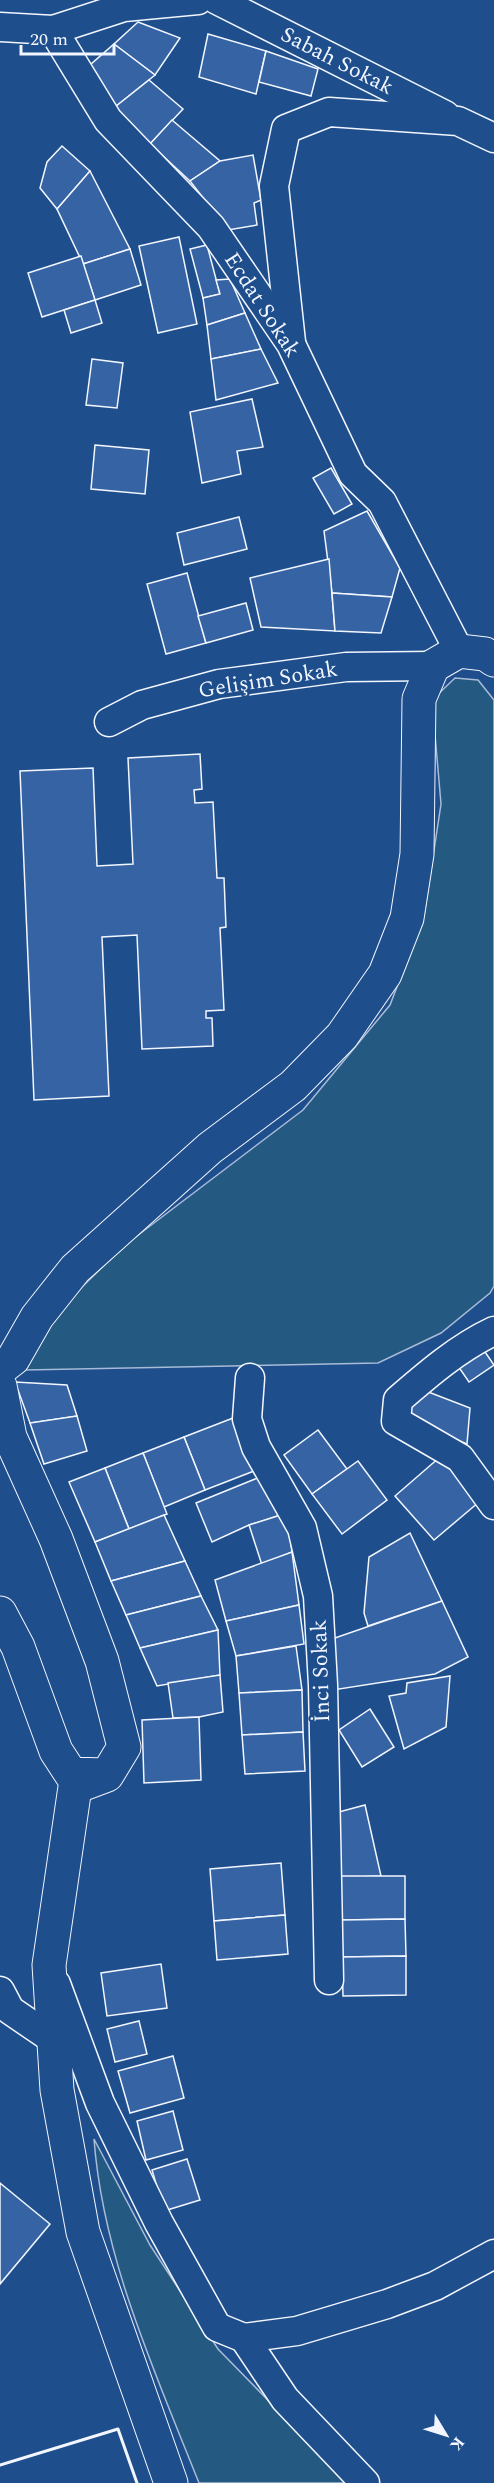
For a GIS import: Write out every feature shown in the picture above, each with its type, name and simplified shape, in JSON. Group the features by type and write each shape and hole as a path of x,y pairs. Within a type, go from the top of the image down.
{"street":[{"path":"0,27 53,30 124,7 198,0"},
{"name":"Sabah Sokak","path":"217,0 494,138"},
{"name":"Ecdat Sokak","path":"53,30 108,120 211,227 291,344 353,474 382,502 446,658"},
{"path":"291,344 274,186 286,129 329,112 458,121"},
{"path":"0,1369 13,1359 37,1317 75,1269 210,1148 293,1086 342,1036 386,974 407,918 417,854 419,699 446,658 485,654 494,660"},
{"name":"Gelişim Sokak","path":"109,722 142,705 219,684 446,658"},
{"path":"494,1331 471,1342 430,1372 398,1400 396,1421 460,1458 494,1505"},
{"name":"İnci Sokak","path":"250,1378 247,1419 256,1447 302,1528 318,1596 323,1685 329,1980"},
{"path":"0,1386 10,1437 56,1539 102,1661 124,1747 107,1775 75,1787 49,1965 57,2090 83,2232 171,2483"},
{"path":"0,1613 18,1647 56,1751 70,1774 107,1775"},
{"path":"49,1965 100,2103 159,2223 217,2327 244,2338 297,2331 387,2304 435,2286 467,2271 494,2254"},
{"path":"0,1991 10,2010 54,2040"},
{"path":"244,2338 285,2399 365,2483"}],"shaded area":[{"path":"455,678 478,680 494,700 494,1286 490,1293 441,1333 378,1363 25,1370 50,1318 125,1245 303,1110 390,1005 424,916 441,804 432,700"},
{"path":"94,2139 150,2245 218,2349 349,2483 199,2483 133,2314 108,2228 99,2184"}],"building":[{"path":"138,22 180,38 155,75 114,44"},
{"path":"208,34 266,51 256,94 199,77"},
{"path":"114,44 155,75 115,107 90,65"},
{"path":"266,51 318,69 311,96 259,82"},
{"path":"149,80 183,109 150,144 115,107"},
{"path":"172,120 220,161 190,181 150,144"},
{"path":"62,146 90,171 57,209 40,188 47,162"},
{"path":"253,155 261,200 254,203 257,225 228,230 190,181 220,161"},
{"path":"90,171 130,249 83,264 57,209"},
{"path":"179,237 197,324 158,333 139,246"},
{"path":"207,245 220,294 203,298 190,249"},
{"path":"130,249 141,285 95,300 83,264"},
{"path":"81,256 95,300 42,317 28,273"},
{"path":"230,279 245,313 207,325 203,298 220,294 216,280"},
{"path":"95,300 102,323 71,333 64,310"},
{"path":"245,313 261,349 211,359 207,325"},
{"path":"261,349 278,383 216,400 211,359"},
{"path":"92,359 123,363 117,408 86,405"},
{"path":"252,399 263,447 237,451 241,474 202,483 190,412"},
{"path":"95,445 149,450 145,494 91,489"},
{"path":"331,468 352,504 334,514 313,478"},
{"path":"367,511 400,568 392,597 332,593 324,531"},
{"path":"239,517 247,549 184,565 177,533"},
{"path":"329,559 335,631 261,627 250,578"},
{"path":"187,573 206,643 166,654 147,584"},
{"path":"332,593 392,597 381,633 335,631"},
{"path":"246,603 253,630 206,643 198,616"},
{"path":"200,754 202,789 194,790 195,803 213,802 217,878 224,878 226,927 220,928 224,1010 206,1011 206,1018 212,1018 213,1046 142,1049 137,935 102,937 109,1096 34,1100 20,771 93,768 97,866 133,864 128,758"},
{"path":"483,1349 494,1365 469,1382 458,1366"},
{"path":"15,1382 67,1385 77,1416 30,1423"},
{"path":"418,1388 470,1408 467,1444 406,1419"},
{"path":"77,1416 87,1451 44,1464 30,1423"},
{"path":"233,1418 254,1471 205,1490 184,1437"},
{"path":"318,1430 347,1469 312,1494 284,1455"},
{"path":"184,1437 205,1490 164,1507 143,1453"},
{"path":"143,1453 167,1514 129,1529 105,1468"},
{"path":"440,1457 479,1502 434,1540 395,1496"},
{"path":"358,1461 387,1500 342,1534 312,1494"},
{"path":"105,1468 129,1529 95,1542 69,1482"},
{"path":"265,1475 287,1513 249,1525 212,1542 196,1503"},
{"path":"287,1513 292,1552 262,1565 249,1525"},
{"path":"164,1515 185,1561 111,1581 95,1542"},
{"path":"410,1533 442,1601 368,1626 364,1613 369,1557"},
{"path":"292,1552 299,1605 226,1621 215,1580"},
{"path":"185,1561 201,1596 126,1615 111,1581"},
{"path":"201,1596 218,1630 140,1648 126,1615"},
{"path":"442,1601 468,1657 435,1674 333,1690 329,1640"},
{"path":"299,1605 304,1644 236,1656 226,1621"},
{"path":"218,1630 220,1675 157,1686 140,1648"},
{"path":"296,1646 302,1690 239,1693 236,1656"},
{"path":"220,1675 223,1712 199,1717 173,1718 168,1683"},
{"path":"450,1676 446,1727 404,1749 389,1696 406,1693 407,1683"},
{"path":"302,1690 303,1732 242,1735 239,1693"},
{"path":"370,1709 394,1747 362,1767 339,1730"},
{"path":"199,1717 201,1780 144,1783 142,1720"},
{"path":"303,1732 305,1771 245,1774 242,1735"},
{"path":"365,1805 381,1876 334,1878 335,1813"},
{"path":"281,1863 285,1915 214,1921 210,1869"},
{"path":"341,1876 405,1876 405,1919 341,1920"},
{"path":"285,1915 288,1954 217,1960 214,1921"},
{"path":"405,1919 406,1956 342,1957 341,1920"},
{"path":"406,1956 406,1995 343,1996 342,1957"},
{"path":"161,1964 167,2008 107,2016 101,1973"},
{"path":"139,2021 147,2054 115,2062 107,2029"},
{"path":"173,2056 184,2098 130,2113 118,2071"},
{"path":"173,2111 183,2150 146,2160 137,2121"},
{"path":"187,2159 200,2200 164,2211 152,2170"},
{"path":"0,2183 50,2224 0,2284"}],"wall":[{"path":"0,2465 118,2429 137,2483"}]}
